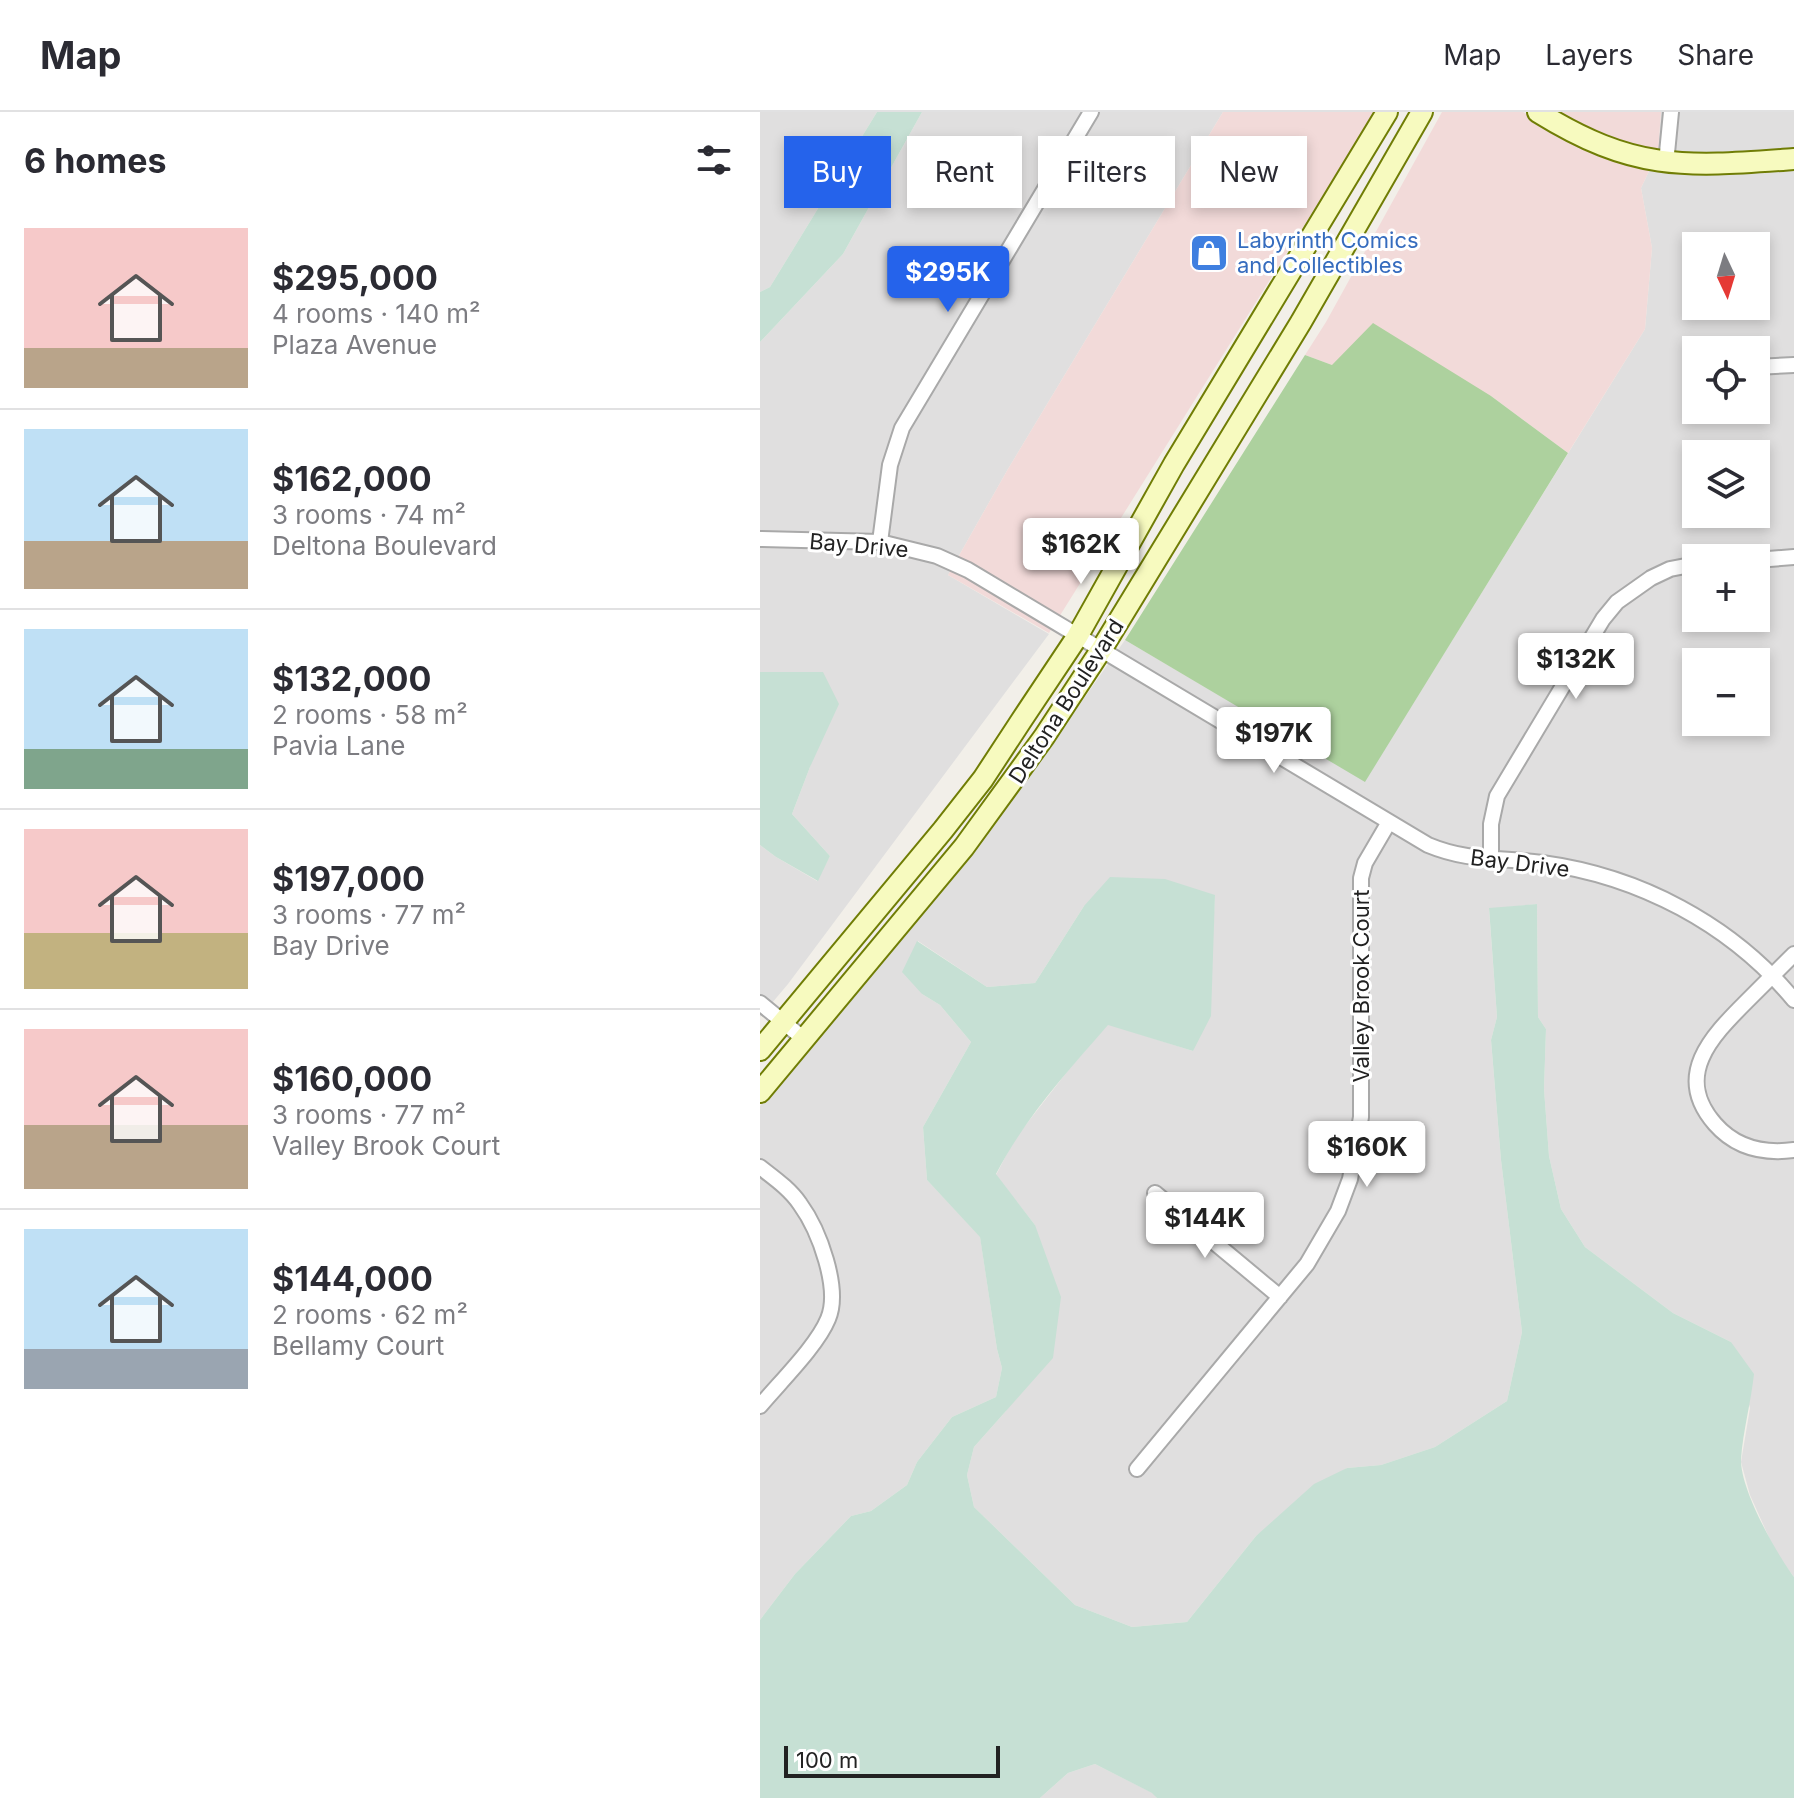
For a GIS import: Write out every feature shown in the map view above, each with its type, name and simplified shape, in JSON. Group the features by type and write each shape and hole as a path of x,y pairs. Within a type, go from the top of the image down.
{"main road":[{"name":"Deltona Boulevard","path":"760,1050 983,779 1077,637 1174,464 1387,112"},
{"name":"Deltona Boulevard","path":"760,1092 1005,794 1101,650 1297,327 1422,112"},
{"path":"1538,112 1609,150 1666,163 1705,166 1794,159"},
{"path":"1267,309 1297,327"}],"street":[{"path":"880,542 890,465 902,428 1091,112"},
{"path":"1666,163 1671,112"},
{"path":"1770,366 1794,365"},
{"name":"Bay Drive","path":"760,539 880,542 937,556 968,570 1428,845 1450,854 1576,869 1644,890 1709,924 1743,949 1794,1000"},
{"path":"1770,559 1794,557"},
{"path":"1491,860 1491,824 1497,796 1603,619 1633,589 1670,569 1682,567"},
{"name":"Valley Brook Court","path":"1137,1469 1307,1264 1331,1225 1350,1179 1361,1117 1361,878 1365,863 1389,822"},
{"path":"1794,954 1716,1032 1705,1047 1699,1062 1698,1090 1710,1119 1731,1139 1763,1151 1794,1150"},
{"path":"760,1003 804,1039"},
{"path":"760,1167 800,1204 832,1276 834,1289 833,1304 820,1333 760,1406"},
{"path":"1155,1193 1280,1297"}],"shaded area":[{"path":"760,112 877,112 862,136 784,136 784,208 818,208 770,287 760,292"},
{"path":"922,112 1223,112 1209,136 1191,136 1191,165 1175,192 1175,136 1038,136 1038,208 1165,208 948,575 1049,634 788,984 760,1017 760,845 817,881 830,856 792,814 810,767 823,672 760,672 760,342 843,254 869,208 891,208 891,168 907,139 907,208 1022,208 1022,136 909,136"},
{"path":"1223,112 1375,112 1049,633 948,575 1165,208 1175,208 1175,192 1191,165 1191,208 1307,208 1307,136 1209,136"},
{"path":"1442,112 1523,112 1607,158 1650,169 1641,188 1652,248 1645,329 1568,453 1491,396 1332,365 1305,355"},
{"path":"1553,112 1661,112 1658,153 1611,142"},
{"path":"1661,112 1794,112 1794,151 1704,157 1658,153"},
{"path":"1794,167 1794,1577 1776,1553 1750,1495 1741,1462 1750,1408 1731,1342 1673,1313 1585,1247 1561,1209 1549,1156 1544,1089 1546,1029 1538,1017 1537,904 1489,909 1497,1017 1491,1040 1501,1160 1522,1332 1507,1401 1435,1447 1381,1465 1347,1468 1256,1536 1187,1622 1132,1627 1075,1605 974,1507 967,1475 974,1447 1006,1411 1035,1225 996,1175 1014,1140 1108,1024 1193,1051 1212,949 1215,895 1084,906 1035,983 987,987 918,941 922,994 940,1005 971,1042 923,1127 927,1180 980,1236 1002,1368 996,1397 952,1417 917,1462 907,1485 871,1511 851,1516 795,1574 760,1620 760,1106 1039,762 1125,640 1365,781 1645,329 1652,248 1641,188 1650,169 1705,174"},
{"path":"1095,1764 1153,1793 1157,1798 1040,1798 1068,1773"}],"green space":[{"path":"877,112 922,112 891,168 891,136 862,136"},
{"path":"818,208 869,208 843,254 760,342 760,292 770,287"},
{"path":"1373,323 1491,396 1568,453 1365,782 1125,640 1305,355 1332,365"},
{"path":"760,672 823,672 839,704 792,814 830,856 818,881 760,845"},
{"path":"1110,877 1165,879 1215,895 1211,1016 1193,1051 1108,1025 1033,1115 996,1174 1035,1225 1061,1297 1053,1358 974,1447 967,1475 974,1507 1075,1605 1132,1627 1187,1622 1256,1536 1314,1484 1347,1468 1381,1465 1435,1447 1507,1401 1522,1332 1501,1160 1491,1040 1497,1017 1489,908 1537,904 1538,1017 1546,1029 1544,1089 1549,1156 1561,1209 1585,1247 1673,1313 1731,1342 1754,1374 1743,1438 1742,1472 1769,1537 1794,1577 1794,1798 1157,1798 1095,1764 1068,1773 1040,1798 760,1798 760,1620 795,1574 851,1516 871,1511 907,1485 917,1462 952,1417 996,1397 1002,1368 980,1237 927,1180 923,1127 971,1042 940,1005 922,994 902,972 917,941 987,987 1035,983 1084,906"}],"place":[{"name":"Labyrinth Comics and Collectibles","path":"1209,253"}]}
